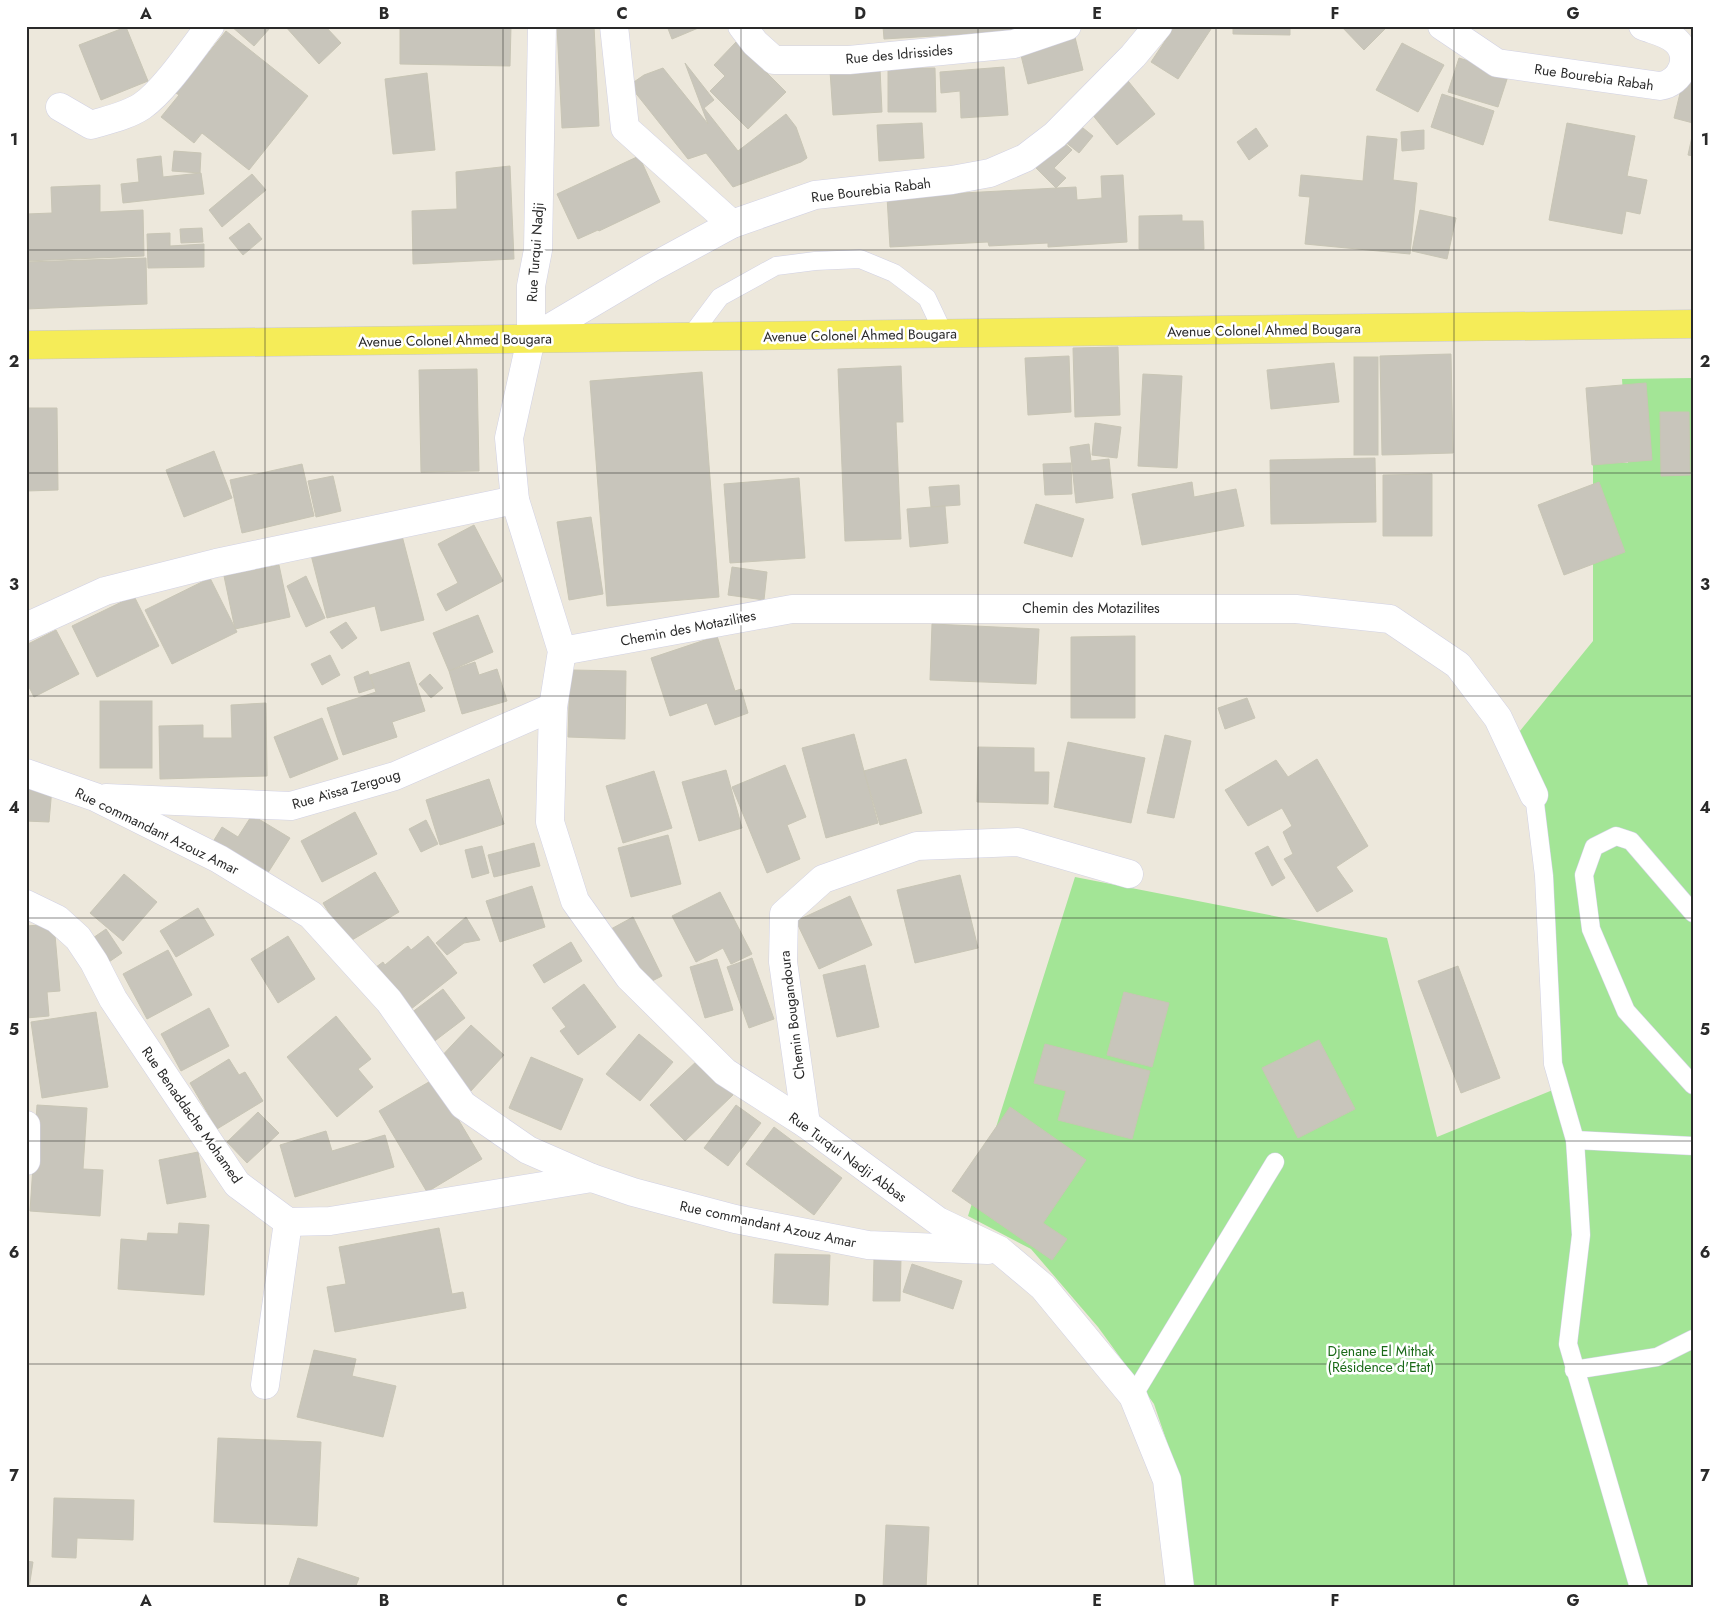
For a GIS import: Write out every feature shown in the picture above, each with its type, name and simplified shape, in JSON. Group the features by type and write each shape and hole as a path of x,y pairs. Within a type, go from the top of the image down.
{"main road":[{"name":"Avenue Colonel Ahmed Bougara","path":"26,345 1693,324"}],"street":[{"path":"60,107 91,125 112,119 142,106 172,75 210,26"},
{"name":"Rue Turqui Nadji","path":"542,26 538,250 530,286 531,339 509,438 515,500 562,651 553,707"},
{"path":"614,26 625,128 732,224"},
{"name":"Rue des Idrissides","path":"742,26 755,43 774,60 850,60 1014,44 1067,26"},
{"name":"Rue Bourebia Rabah","path":"531,339 651,268 732,224 815,195 952,180 990,173 1025,158 1055,135 1133,56 1158,26"},
{"name":"Rue Bourebia Rabah","path":"1442,26 1497,63 1660,86 1671,83 1683,69 1684,57 1680,46 1672,37 1643,26"},
{"path":"26,627 105,591 216,563 515,500"},
{"name":"Chemin des Motazilites","path":"562,651 792,608 1296,609 1390,619 1458,665 1498,718 1534,795"},
{"name":"Rue Aïssa Zergoug","path":"95,797 291,806 395,776 553,707"},
{"name":"Rue Turqui Nadji Abbas","path":"553,707 550,822 575,901 629,977 725,1072 806,1124 938,1221 999,1250 1043,1287 1133,1396 1167,1480 1180,1588"},
{"name":"Rue commandant Azouz Amar","path":"26,772 95,797 219,859 311,915 389,1001 463,1106 528,1150 592,1178 633,1192 734,1219 868,1246 999,1250"},
{"name":"Chemin Bougandoura","path":"806,1124 783,962 784,914 823,880 917,846 1018,842 1129,874"},
{"name":"Rue Benaddache Mohamed","path":"26,904 57,919 78,938 94,962 113,999 238,1184 288,1222"},
{"path":"26,1125 26,1161"},
{"path":"265,1385 288,1222 330,1221 592,1178"}],"lane":[{"path":"690,337 720,297 776,266 815,260 860,259 894,273 927,298 944,334"},
{"path":"1534,795 1544,876 1553,1064 1575,1140 1581,1235 1568,1344 1574,1370 1639,1588"},
{"path":"1693,913 1631,841 1616,836 1594,847 1584,876 1591,929 1626,1011 1693,1085"},
{"path":"1575,1140 1693,1146"},
{"path":"1133,1396 1274,1162"},
{"path":"1574,1370 1658,1357 1693,1339"}],"green space":[{"name":"Djenane El Mithak (Résidence d'Etat)","path":"1693,378 1693,1588 1187,1588 1171,1454 1154,1404 1098,1327 1031,1249 968,1216 1075,877 1387,938 1437,1137 1565,1085 1559,1060 1544,800 1515,737 1593,641 1593,461 1628,463 1622,379"}],"building":[{"path":"231,26 268,26 270,28 254,46"},
{"path":"285,26 325,26 341,43 319,64"},
{"path":"400,26 511,26 510,66 400,64"},
{"path":"557,26 594,26 599,126 562,128"},
{"path":"667,26 703,26 672,39"},
{"path":"883,26 1017,26 1017,31 884,39"},
{"path":"1175,26 1213,26 1178,79 1151,62"},
{"path":"1233,26 1290,26 1290,35 1233,34"},
{"path":"1341,26 1388,26 1364,50"},
{"path":"126,27 148,81 101,100 79,45"},
{"path":"1073,29 1083,70 1028,84 1018,43"},
{"path":"226,31 308,96 249,170 202,133 194,143 161,117 179,95 176,93"},
{"path":"736,42 786,92 748,129 710,91 725,76 714,65"},
{"path":"1402,43 1444,65 1418,112 1376,90"},
{"path":"1459,58 1509,73 1498,107 1448,92"},
{"path":"685,63 714,100 704,108 738,151 786,114 796,127 807,158 801,162 733,187 706,153 688,159 634,91 631,84 644,75 663,68 708,124"},
{"path":"1004,67 1008,115 961,118 960,91 941,93 940,72"},
{"path":"888,68 935,68 936,112 888,112"},
{"path":"880,69 882,112 833,115 830,71"},
{"path":"427,73 435,150 393,154 385,79"},
{"path":"1124,76 1155,114 1117,145 1087,108"},
{"path":"1683,81 1693,83 1693,123 1674,118"},
{"path":"1442,94 1494,111 1483,145 1431,127"},
{"path":"1073,120 1093,136 1079,153 1059,137"},
{"path":"922,123 924,158 879,161 877,125"},
{"path":"1567,123 1635,136 1627,176 1647,180 1640,214 1626,211 1622,234 1549,220"},
{"path":"1256,128 1268,146 1249,160 1237,142"},
{"path":"1424,130 1424,149 1402,151 1401,132"},
{"path":"1693,132 1693,156 1688,155"},
{"path":"1057,136 1072,150 1054,168 1066,178 1056,188 1031,163"},
{"path":"1367,136 1397,139 1393,180 1417,183 1410,254 1305,244 1310,197 1299,196 1301,175 1363,181"},
{"path":"174,151 201,153 200,173 172,171"},
{"path":"161,156 163,177 201,173 204,194 123,203 121,184 139,182 137,159"},
{"path":"639,156 660,202 578,239 557,194"},
{"path":"510,166 514,259 413,264 412,211 457,209 456,172"},
{"path":"252,174 266,190 222,227 209,210"},
{"path":"1123,175 1127,242 1048,247 1048,243 989,246 988,242 890,247 887,197 1076,187 1077,200 1102,198 1101,176"},
{"path":"100,185 100,212 143,210 144,256 26,261 26,195 27,214 52,213 51,187"},
{"path":"1420,210 1456,218 1447,259 1412,251"},
{"path":"1182,215 1182,221 1203,221 1204,249 1139,249 1139,216"},
{"path":"249,223 262,239 243,255 229,238"},
{"path":"202,228 203,242 181,243 180,229"},
{"path":"170,233 170,246 204,244 204,267 148,268 147,234"},
{"path":"146,258 147,304 26,309 26,262"},
{"path":"1118,347 1120,415 1075,417 1073,348"},
{"path":"1451,354 1453,453 1382,455 1380,356"},
{"path":"1069,356 1071,412 1028,415 1025,358"},
{"path":"1354,357 1378,357 1378,455 1354,455"},
{"path":"1334,363 1339,402 1271,409 1267,370"},
{"path":"901,366 903,422 896,422 901,539 845,541 838,369"},
{"path":"477,369 479,471 421,472 419,370"},
{"path":"702,372 719,597 607,606 590,381"},
{"path":"1143,374 1182,376 1177,468 1138,466"},
{"path":"1646,383 1652,460 1592,465 1586,388"},
{"path":"26,408 57,408 58,490 26,491"},
{"path":"1660,412 1689,412 1690,475 1661,476"},
{"path":"1095,423 1121,427 1117,458 1092,455"},
{"path":"1089,444 1091,461 1109,459 1113,498 1076,503 1070,447"},
{"path":"214,451 232,498 184,517 166,470"},
{"path":"1375,458 1376,522 1271,524 1270,460"},
{"path":"1071,463 1072,494 1045,495 1043,464"},
{"path":"302,464 314,516 242,533 230,480"},
{"path":"1432,474 1432,536 1383,536 1383,475"},
{"path":"333,476 341,511 316,517 308,481"},
{"path":"799,478 805,558 730,563 724,484"},
{"path":"1192,482 1194,497 1236,489 1244,526 1142,545 1132,494"},
{"path":"1599,482 1625,552 1564,575 1538,505"},
{"path":"959,485 960,505 931,507 929,487"},
{"path":"1036,504 1084,519 1072,557 1024,543"},
{"path":"945,506 948,543 910,547 907,509"},
{"path":"591,517 603,594 569,600 557,522"},
{"path":"474,525 503,581 446,611 437,594 458,583 438,544"},
{"path":"400,528 424,620 381,631 375,606 327,618 310,551"},
{"path":"279,565 290,617 235,629 224,576"},
{"path":"732,567 767,572 764,600 728,595"},
{"path":"306,576 325,618 306,627 287,586"},
{"path":"210,578 237,632 172,664 145,610"},
{"path":"134,596 159,646 97,677 72,626"},
{"path":"478,615 493,652 449,671 433,633"},
{"path":"346,622 357,638 342,649 330,632"},
{"path":"932,624 1039,629 1036,684 930,680"},
{"path":"56,630 79,674 34,697 26,681 26,645"},
{"path":"717,636 735,691 741,689 748,713 715,725 707,703 670,716 651,658"},
{"path":"1135,636 1135,718 1071,718 1071,637"},
{"path":"330,655 340,675 322,685 311,664"},
{"path":"409,662 425,711 392,722 397,737 343,755 327,708 376,692 370,675"},
{"path":"475,662 479,675 497,669 507,701 462,714 449,671"},
{"path":"570,670 626,671 625,739 568,737"},
{"path":"368,671 374,688 359,693 354,677"},
{"path":"430,674 443,688 431,698 419,684"},
{"path":"1247,698 1255,718 1225,729 1218,708"},
{"path":"100,701 152,701 152,768 100,768"},
{"path":"266,703 267,776 160,779 159,726 203,725 203,738 232,738 231,705"},
{"path":"322,718 338,759 290,778 274,737"},
{"path":"854,734 878,823 826,838 802,748"},
{"path":"1165,735 1191,741 1174,818 1147,813"},
{"path":"1068,742 1145,758 1131,823 1054,807"},
{"path":"978,747 1034,748 1034,772 1049,772 1048,804 977,802"},
{"path":"906,759 922,813 880,825 864,771"},
{"path":"1317,759 1368,846 1336,867 1353,891 1317,912 1284,859 1293,854 1283,832 1292,826 1282,808 1248,826 1225,790 1276,760 1288,777"},
{"path":"785,765 806,817 787,825 800,859 767,873 732,787"},
{"path":"726,770 742,828 699,841 682,782"},
{"path":"654,771 672,828 623,843 606,786"},
{"path":"489,779 504,824 440,845 426,800"},
{"path":"26,787 52,788 49,822 26,821"},
{"path":"355,812 377,854 322,882 301,841"},
{"path":"252,815 290,838 264,879 211,845 222,827 238,837"},
{"path":"426,820 438,844 421,852 409,829"},
{"path":"668,835 681,884 631,897 618,848"},
{"path":"534,843 540,866 494,877 488,855"},
{"path":"482,846 489,873 472,878 465,850"},
{"path":"1268,846 1285,878 1272,886 1255,853"},
{"path":"375,872 399,912 347,943 323,903"},
{"path":"124,874 157,902 123,941 90,913"},
{"path":"960,875 978,948 915,963 897,890"},
{"path":"532,886 545,927 500,942 486,901"},
{"path":"720,892 752,954 731,964 723,948 696,962 672,916"},
{"path":"850,896 872,945 819,969 796,921"},
{"path":"198,908 214,935 176,957 160,931"},
{"path":"466,917 480,940 464,943 447,955 436,943"},
{"path":"633,917 662,976 640,987 611,929"},
{"path":"54,924 60,991 47,992 49,1016 26,1018 26,926"},
{"path":"106,929 122,953 106,964 90,940"},
{"path":"288,936 315,979 278,1003 251,959"},
{"path":"428,936 457,973 406,1013 372,970 383,962 385,965 408,946 411,950"},
{"path":"571,942 582,961 544,983 533,965"},
{"path":"168,950 192,995 147,1019 123,974"},
{"path":"752,958 774,1019 749,1028 727,967"},
{"path":"717,959 733,1010 705,1018 690,967"},
{"path":"865,965 879,1027 837,1037 823,975"},
{"path":"1458,966 1500,1078 1461,1093 1418,981"},
{"path":"584,984 616,1027 578,1055 560,1031 566,1027 552,1008"},
{"path":"443,989 465,1018 428,1046 407,1016"},
{"path":"1124,992 1169,1003 1152,1067 1107,1055"},
{"path":"209,1008 229,1046 181,1071 161,1034"},
{"path":"96,1012 108,1087 42,1098 31,1022"},
{"path":"336,1016 371,1059 358,1069 373,1087 337,1117 287,1057"},
{"path":"471,1025 504,1055 470,1092 437,1061"},
{"path":"639,1034 673,1062 640,1101 606,1074"},
{"path":"1319,1040 1355,1109 1298,1138 1262,1068"},
{"path":"1045,1044 1150,1071 1132,1139 1058,1120 1066,1091 1034,1083"},
{"path":"531,1057 583,1079 561,1130 509,1108"},
{"path":"229,1059 239,1075 245,1072 263,1101 217,1129 190,1083"},
{"path":"699,1059 733,1095 685,1141 650,1105"},
{"path":"434,1079 482,1159 427,1192 379,1111"},
{"path":"37,1105 87,1108 83,1169 103,1170 100,1216 30,1211"},
{"path":"736,1105 761,1123 728,1166 704,1148"},
{"path":"1010,1107 1086,1160 1043,1223 1067,1239 1052,1260 952,1191"},
{"path":"258,1112 279,1133 247,1163 227,1142"},
{"path":"774,1127 842,1178 814,1215 746,1164"},
{"path":"326,1131 332,1151 385,1135 394,1167 295,1197 280,1145"},
{"path":"198,1152 206,1197 167,1204 159,1160"},
{"path":"179,1223 209,1225 204,1295 118,1289 121,1239 147,1241 148,1233 178,1234"},
{"path":"439,1228 452,1294 463,1292 466,1308 335,1332 327,1287 346,1284 339,1247"},
{"path":"775,1254 830,1255 828,1305 773,1303"},
{"path":"874,1258 901,1258 900,1301 873,1301"},
{"path":"912,1264 962,1281 953,1309 903,1292"},
{"path":"314,1350 356,1359 352,1376 396,1386 383,1437 297,1417"},
{"path":"218,1438 321,1442 317,1526 214,1522"},
{"path":"54,1498 134,1500 133,1540 77,1538 76,1558 52,1557"},
{"path":"886,1525 929,1527 926,1588 883,1588"},
{"path":"298,1558 359,1578 355,1588 288,1588"},
{"path":"26,1561 33,1562 29,1588 26,1588"}]}
